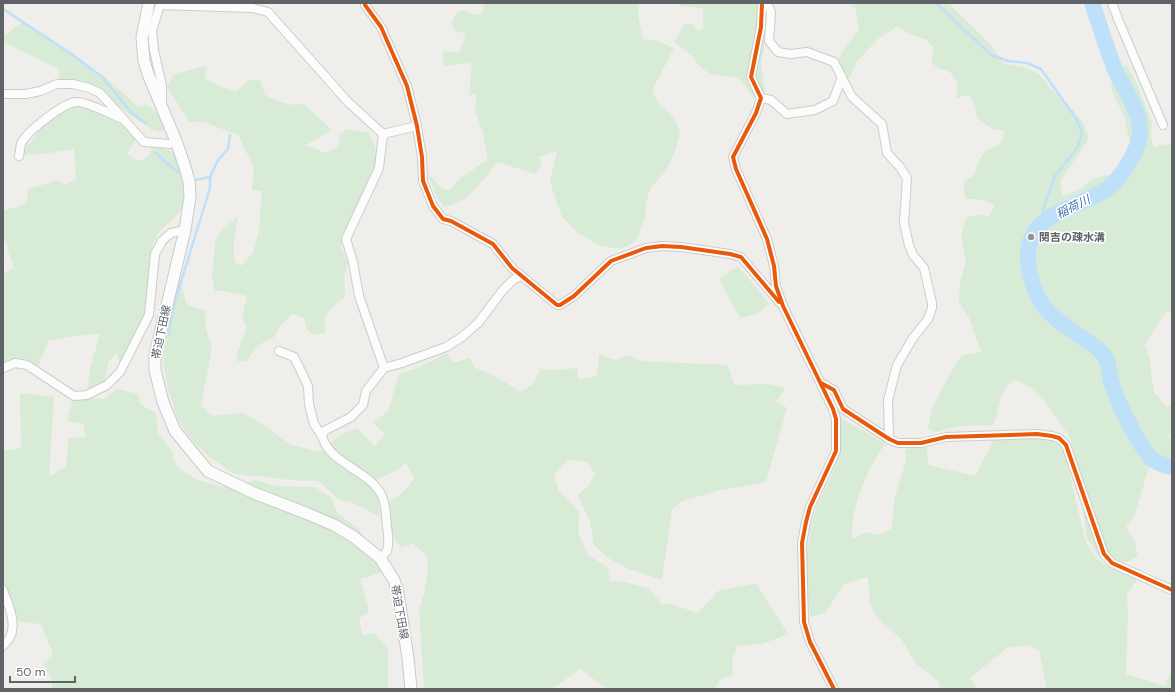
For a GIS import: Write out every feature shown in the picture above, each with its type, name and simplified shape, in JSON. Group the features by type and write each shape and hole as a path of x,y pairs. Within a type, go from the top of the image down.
{"main road":[{"name":"帯迫下田線","path":"149,3 142,37 142,50 148,74 176,141 189,182 190,197 185,230 155,356 155,370 163,402 175,431 208,471 254,494 308,514 354,536 380,558 394,580 398,593 411,689"}],"street":[{"path":"365,3 381,27 407,86 417,126 424,181 433,206 443,218 493,244 512,268 557,304 560,305 574,296 611,261 651,247 681,247 730,254 741,258 783,306"},
{"path":"762,3 761,28 751,77 761,98 756,113 733,157 736,169 767,238 774,266 776,286 783,306 821,383 836,419 836,451 810,506 802,543 804,622 810,642 834,689"},
{"path":"767,3 771,12 769,41 778,52 790,54 807,52 834,62 852,97 882,124 887,153 900,166 907,178 904,223 913,255 924,268 932,303 928,319 913,338 896,365 888,400 889,439"},
{"path":"1112,3 1163,125"},
{"path":"162,107 162,86 154,50 152,30 160,5 254,8 268,12 348,102 383,134"},
{"path":"761,98 771,100 787,114 815,110 833,101 842,77"},
{"path":"3,94 26,94 40,91 58,84 73,84 89,88 100,93 144,142 170,144 176,141"},
{"path":"19,156 21,143 35,127 52,113 76,102 94,107 123,119"},
{"path":"383,134 417,126"},
{"path":"383,134 379,168 346,239 354,262 359,296 384,368"},
{"path":"3,368 16,363 27,365 74,396 87,395 108,386 120,372 149,315 155,254 162,241 171,233 185,230"},
{"path":"322,436 324,431 351,417 363,405 366,391 384,368 446,347 478,324 503,290 513,280 522,276"},
{"path":"279,351 294,358 300,369 308,386 309,404 314,424 322,436 324,445 363,476 381,494 388,536 387,551 380,558"},
{"path":"821,383 834,390 843,409 889,439 898,443 921,443 946,437 1037,434 1060,438 1066,445 1104,554 1112,562 1172,590"},
{"path":"3,590 10,607 13,624 9,638 3,646"}],"green space":[{"path":"484,3 639,3 638,16 643,39 656,40 674,48 652,91 660,105 675,119 680,132 675,151 666,171 651,187 646,202 645,218 636,241 621,249 601,246 578,233 562,217 550,182 557,151 538,157 542,165 535,174 498,162 481,183 468,196 460,201 453,205 444,207 437,197 427,172 440,187 449,191 457,181 488,159 483,133 475,111 477,94 469,95 472,63 443,66 443,51 459,53 466,33 456,32 451,24 457,12 466,10 474,15 482,14"},
{"path":"678,3 762,3 764,20 764,50 761,63 765,92 753,98 742,81 735,77 713,75 701,68 692,56 674,42 684,25 693,23 698,31 703,29 703,8 681,6"},
{"path":"850,3 948,3 989,43 1004,64 1023,67 1039,74 1054,92 1069,105 1084,124 1089,138 1060,181 1063,196 1078,190 1095,178 1109,175 1121,166 1131,147 1124,116 1112,91 1111,74 1126,65 1136,82 1152,123 1151,137 1154,147 1172,144 1172,310 1165,313 1145,344 1149,357 1154,392 1166,407 1172,406 1172,429 1168,435 1172,442 1172,472 1158,468 1150,463 1134,518 1126,527 1134,540 1138,556 1128,562 1121,561 1109,564 1098,555 1087,538 1074,451 1069,436 1046,403 1032,389 1016,379 1010,383 1002,393 996,419 993,425 959,426 936,432 928,429 932,409 955,364 963,355 981,352 969,318 959,302 960,283 966,261 961,238 966,218 975,215 989,216 995,204 977,199 965,199 964,182 974,175 979,160 987,150 1000,144 1005,130 994,130 977,118 975,106 969,95 956,98 958,83 950,72 937,68 931,61 934,48 926,39 911,35 897,26 878,39 856,62 852,74 848,78 837,65 842,53 859,29 855,8"},
{"path":"22,22 87,66 103,75 138,107 146,104 159,114 165,123 165,130 157,132 113,103 59,79 59,69 3,42 3,37"},
{"path":"206,66 205,78 219,86 236,92 249,80 260,80 265,95 284,103 293,105 304,104 332,130 306,145 326,153 339,146 339,135 347,129 369,133 375,147 377,164 360,199 354,217 343,235 341,249 348,263 344,278 345,298 335,304 325,316 325,333 314,335 307,330 304,318 292,314 282,324 273,338 264,341 246,361 236,361 237,354 247,327 242,318 247,296 225,291 215,291 212,276 215,243 218,234 238,216 234,243 234,262 241,266 253,253 259,230 262,191 252,190 254,168 238,135 204,122 189,122 167,86 174,74"},
{"path":"75,107 86,107 140,134 127,154 138,161 146,158 155,144 176,154 185,180 186,199 183,209 159,232 153,244 145,321 119,370 120,363 117,353 109,361 104,383 87,390 90,369 100,334 79,335 48,341 38,367 13,368 3,372 3,275 14,267 5,239 3,240 3,210 27,203 28,189 59,180 63,185 76,180 74,149 43,154 19,155 32,141 41,128 61,113"},
{"path":"738,266 769,303 758,313 740,318 719,279"},
{"path":"179,277 187,305 205,310 206,330 212,348 201,405 213,416 243,413 267,427 289,444 319,452 340,435 357,428 375,446 385,434 373,423 388,411 399,374 422,366 447,353 454,363 469,358 475,368 493,375 520,392 534,383 540,369 558,370 577,368 579,379 597,376 599,354 614,360 630,355 638,361 728,365 734,385 767,384 786,388 776,401 787,408 766,482 717,491 683,501 672,509 662,580 629,569 608,558 594,545 590,522 578,495 588,486 595,474 587,462 569,459 554,475 558,490 579,511 578,532 588,555 608,568 610,581 625,582 648,588 662,604 674,605 698,613 718,591 756,583 788,634 762,644 737,646 732,660 733,674 719,681 714,689 607,689 580,669 552,689 424,689 419,609 424,594 428,570 427,556 412,543 402,548 395,539 387,516 390,502 403,492 414,479 406,462 396,471 376,480 380,517 353,503 340,500 318,481 288,480 234,474 206,454 190,438 178,420 168,388 162,356 168,322"},
{"path":"117,389 138,394 140,404 156,413 158,433 171,450 177,467 197,480 224,487 256,480 275,486 315,487 331,498 338,514 358,528 383,572 360,579 369,611 359,619 363,636 374,633 388,648 388,689 52,689 52,679 43,664 53,654 41,624 22,622 6,614 3,606 3,451 21,448 20,393 54,397 49,477 66,466 69,438 85,437 84,424 67,421 72,402 78,398 105,399"},
{"path":"837,416 885,443 861,488 854,513 852,539 867,532 880,535 892,528 894,500 906,461 905,449 926,447 929,465 975,476 994,440 1039,439 1055,442 1061,446 1064,450 1086,544 1097,559 1112,569 1118,570 1134,567 1140,569 1136,581 1127,594 1128,612 1126,674 1165,686 1172,669 1172,689 1047,689 1039,651 1028,645 1007,648 970,678 976,687 974,689 940,689 939,682 915,663 902,640 877,617 870,603 868,577 844,584 825,613 810,617 809,598 804,577 811,525 818,503 834,471 839,450"}],"waterway":[{"path":"936,3 991,55 1008,61 1027,63 1041,69 1077,120 1082,134 1077,148 1055,176 1039,227"},
{"name":"稲荷川","path":"1092,3 1116,72 1138,117 1140,125 1139,140 1131,159 1120,176 1111,186 1103,192 1058,213 1039,226 1031,239 1028,254 1029,269 1033,286 1038,297 1049,312 1056,319 1101,352 1105,357 1108,364 1111,382 1118,401 1143,447 1155,461 1172,467"},
{"path":"3,9 73,55 102,77 132,113 145,123"},
{"path":"195,180 210,177 218,160 228,149 230,135"},
{"path":"156,153 171,167 179,172"},
{"path":"169,334 173,308 210,188 210,177"}],"cycle path":[{"path":"365,3 381,27 407,86 417,126 422,157 423,181 433,206 443,219 451,221 493,244 512,268 557,305 560,305 574,296 611,261 646,248 662,246 681,247 741,257 779,302"},
{"path":"762,3 761,27 751,77 761,98 756,113 733,157 736,169 767,239 774,266 776,286 783,306 833,409 836,419 836,451 810,507 802,543 804,622 810,642 834,689"},
{"path":"821,383 834,390 843,409 889,439 898,443 921,443 946,437 1037,434 1059,438 1066,445 1104,554 1112,563 1172,590"}],"place":[{"name":"関吉の疎水溝","path":"1031,237"}]}
